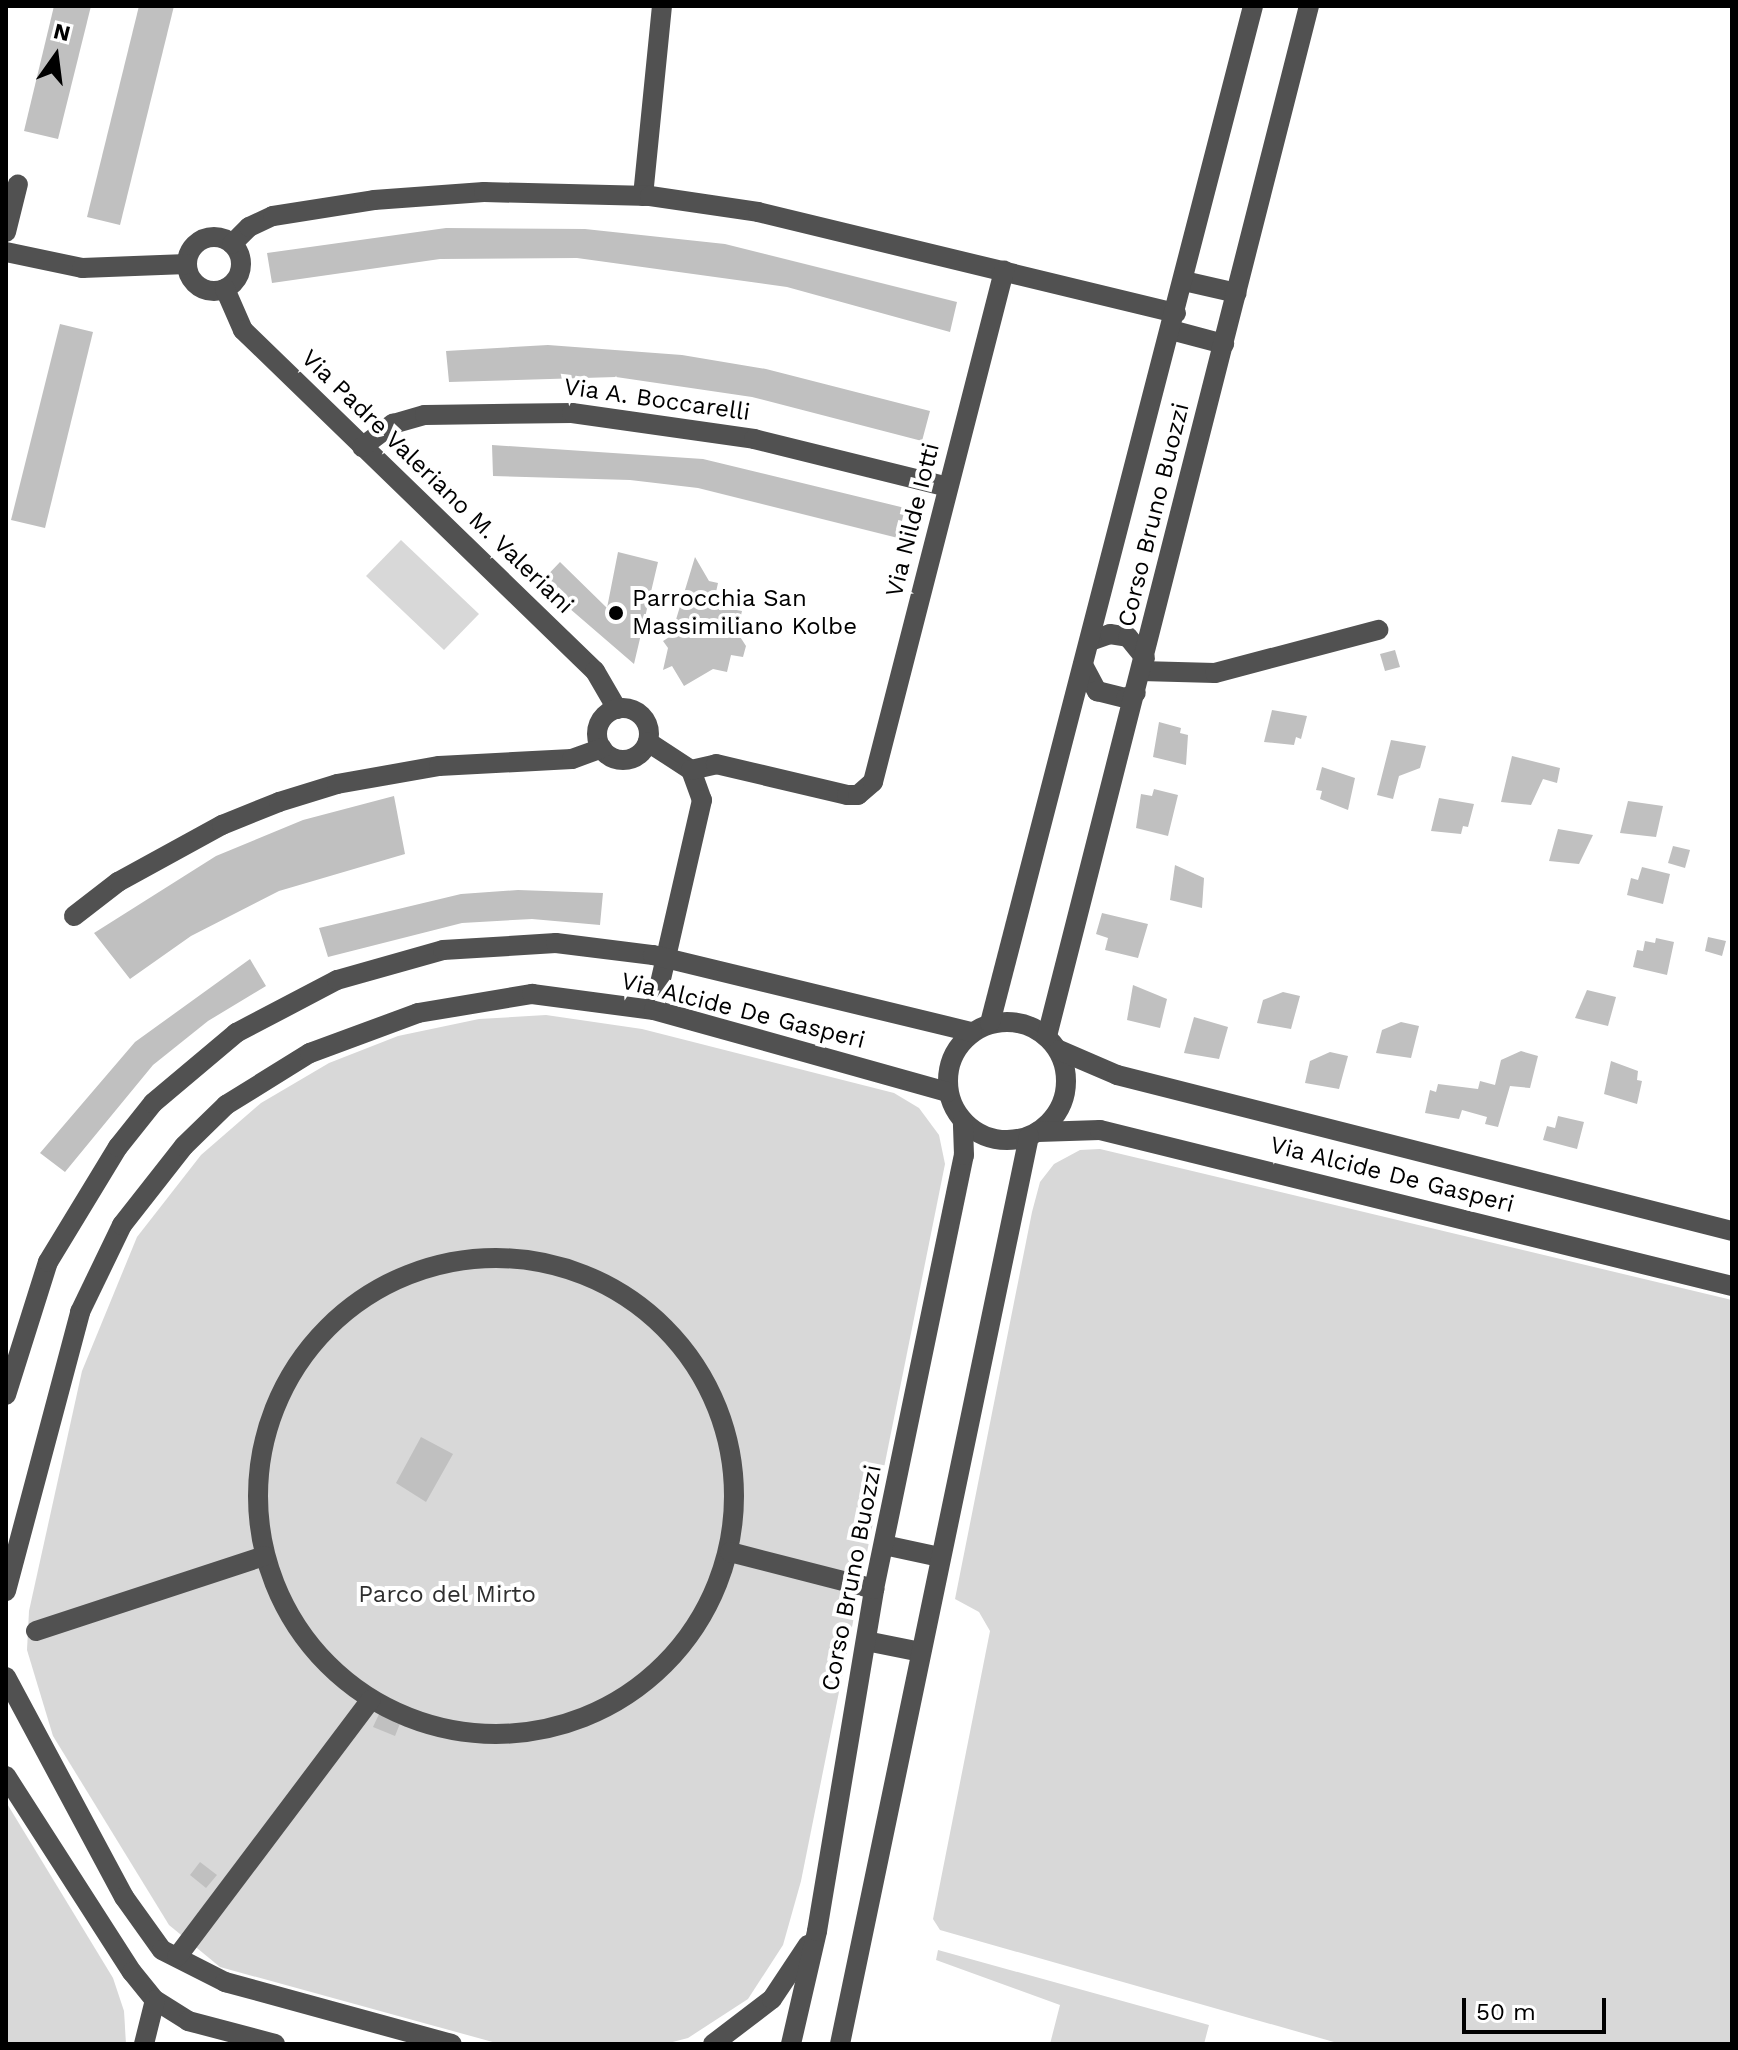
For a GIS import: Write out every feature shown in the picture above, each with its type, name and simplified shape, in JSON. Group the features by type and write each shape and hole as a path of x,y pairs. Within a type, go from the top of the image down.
{"street":[{"path":"643,196 662,6"},
{"name":"Corso Bruno Buozzi","path":"981,1028 1090,641 1253,6"},
{"name":"Corso Bruno Buozzi","path":"1053,1043 1143,664 1309,6"},
{"path":"6,232 18,184"},
{"path":"232,244 249,227 273,216 374,200 484,192 643,196 758,212 1004,271 1174,322 1224,344"},
{"path":"218,238 232,244 241,265 237,280 225,289 210,291 196,285 187,264 191,250 203,240 218,238"},
{"path":"6,252 100,269 187,264"},
{"name":"Via Nilde Iotti","path":"691,770 716,764 847,795 858,795 873,782 1004,271"},
{"path":"1184,281 1237,293"},
{"name":"Via Padre Valeriano M. Valeriani","path":"225,289 243,330 595,671 617,709"},
{"name":"Via A. Boccarelli","path":"362,447 393,424 425,415 572,413 730,434 948,487"},
{"path":"1090,641 1110,634 1128,637 1143,664 1215,673 1378,630"},
{"path":"1083,665 1097,691 1126,698 1136,693"},
{"path":"648,742 631,759 614,758 602,748 601,721 617,709 630,709 644,718 648,742 691,770 702,816 654,1010"},
{"path":"74,916 118,882 222,825 279,802 337,784 439,766 572,759 602,748"},
{"name":"Via Alcide De Gasperi","path":"6,1395 31,1304 77,1208 153,1103 236,1033 337,980 443,950 556,943 667,958 981,1028"},
{"name":"Via Alcide De Gasperi","path":"6,1591 65,1363 100,1267 149,1186 226,1105 310,1053 418,1013 532,994 654,1010 948,1092"},
{"path":"840,2044 940,1557 1034,1134 1063,1104 1066,1067 1053,1043 1020,1023 981,1028 952,1059 948,1092 963,1121 994,1139 1034,1134"},
{"name":"Via Alcide De Gasperi","path":"1053,1043 1117,1075 1732,1231"},
{"name":"Corso Bruno Buozzi","path":"791,2044 817,1931 874,1589 964,1155 963,1121"},
{"name":"Via Alcide De Gasperi","path":"1034,1134 1100,1130 1732,1286"},
{"path":"536,1260 610,1286 691,1357 722,1417 736,1484 730,1552 701,1621 652,1678 588,1717 515,1734 441,1728 371,1700 322,1660 286,1611 264,1556 257,1477 276,1400 319,1334 382,1286 457,1261 536,1260"},
{"path":"884,1545 940,1557"},
{"path":"730,1552 874,1589"},
{"path":"36,1631 264,1556"},
{"path":"866,1641 921,1652"},
{"path":"6,1677 124,1897 162,1950 225,1982 452,2044"},
{"path":"177,1957 371,1700"},
{"path":"6,1776 132,1972 155,2000 188,2021 275,2044"},
{"path":"713,2044 772,1999 817,1931"},
{"path":"144,2044 155,2000"}],"green space":[{"path":"401,540 479,614 444,650 366,576"},
{"name":"Parco del Mirto","path":"546,1015 642,1029 894,1093 919,1108 939,1135 945,1164 801,1881 783,1945 748,1999 688,2038 665,2044 500,2044 220,1967 169,1925 53,1736 27,1650 29,1611 82,1371 137,1237 201,1155 261,1103 329,1063 398,1036 479,1019"},
{"path":"1100,1149 1732,1300 1732,2044 1341,2044 940,1930 933,1919 990,1631 979,1612 955,1599 1032,1212 1040,1182 1054,1164 1080,1150"},
{"path":"6,1802 113,1978 124,2011 126,2044 6,2044"},
{"path":"938,1950 1209,2025 1204,2044 1050,2044 1060,2005 936,1960"}],"building":[{"path":"54,6 91,6 58,139 24,131"},
{"path":"139,6 174,6 120,225 87,217"},
{"path":"446,228 585,229 725,244 957,302 950,332 787,287 577,258 440,259 272,283 267,253"},
{"path":"60,324 93,332 45,528 11,520"},
{"path":"548,345 682,355 766,369 930,411 922,441 752,397 616,377 449,382 446,351"},
{"path":"492,445 703,459 905,508 898,538 698,488 630,480 493,476"},
{"name":"Parrocchia San Massimiliano Kolbe","path":"618,552 658,562 634,664 540,583 560,562 607,608"},
{"path":"695,557 709,581 718,583 716,592 726,608 742,611 737,632 746,646 743,657 731,655 727,672 713,669 684,686 672,666 663,670 668,648 663,641 671,636"},
{"path":"1395,650 1400,667 1385,671 1380,654"},
{"path":"1272,710 1307,716 1301,739 1296,737 1294,745 1264,742"},
{"path":"1159,722 1181,728 1180,733 1188,735 1186,765 1153,757"},
{"path":"1391,740 1426,746 1420,768 1399,776 1393,799 1377,795"},
{"path":"1512,756 1560,768 1557,783 1543,779 1531,805 1501,802"},
{"path":"1322,767 1355,778 1348,810 1320,799 1322,791 1316,790"},
{"path":"1154,789 1178,795 1168,836 1136,828 1141,794 1152,796"},
{"path":"394,796 405,854 279,891 191,936 130,979 94,933 216,856 303,820"},
{"path":"1439,798 1474,804 1468,827 1463,826 1461,834 1431,831"},
{"path":"1628,801 1663,806 1656,837 1620,833"},
{"path":"1558,829 1593,835 1579,864 1549,861"},
{"path":"1673,846 1690,850 1685,868 1668,863"},
{"path":"1175,865 1204,878 1202,908 1170,900"},
{"path":"1642,867 1670,874 1663,904 1627,895 1631,878 1638,880"},
{"path":"518,890 603,893 600,925 532,919 462,923 328,957 319,928 461,894"},
{"path":"1102,913 1148,924 1138,958 1105,950 1108,938 1096,934"},
{"path":"1708,937 1726,941 1722,956 1705,951"},
{"path":"1656,938 1674,942 1667,975 1633,967 1637,950 1643,951 1645,941 1655,943"},
{"path":"250,959 266,986 208,1021 153,1065 65,1172 40,1153 135,1042"},
{"path":"1133,985 1167,999 1160,1028 1127,1020"},
{"path":"1587,990 1616,997 1608,1026 1575,1018"},
{"path":"1283,992 1300,996 1291,1029 1257,1023 1263,1000"},
{"path":"1194,1017 1228,1027 1219,1059 1184,1053"},
{"path":"1401,1022 1419,1026 1411,1058 1376,1053 1382,1030"},
{"path":"1521,1051 1538,1056 1530,1088 1510,1086 1498,1127 1485,1124 1487,1117 1462,1110 1459,1119 1425,1113 1430,1090 1436,1092 1438,1084 1478,1089 1480,1081 1495,1085 1501,1060"},
{"path":"1330,1052 1348,1056 1339,1089 1305,1083 1310,1061"},
{"path":"1611,1061 1638,1071 1637,1080 1642,1081 1637,1104 1604,1094"},
{"path":"1558,1116 1584,1122 1577,1149 1543,1140 1547,1126 1555,1128"},
{"path":"421,1437 453,1454 426,1502 396,1483"},
{"path":"380,1712 401,1721 395,1736 373,1727"},
{"path":"200,1862 217,1875 206,1888 190,1875"}],"place":[{"name":"Parrocchia San Massimiliano Kolbe","path":"616,613"}]}
